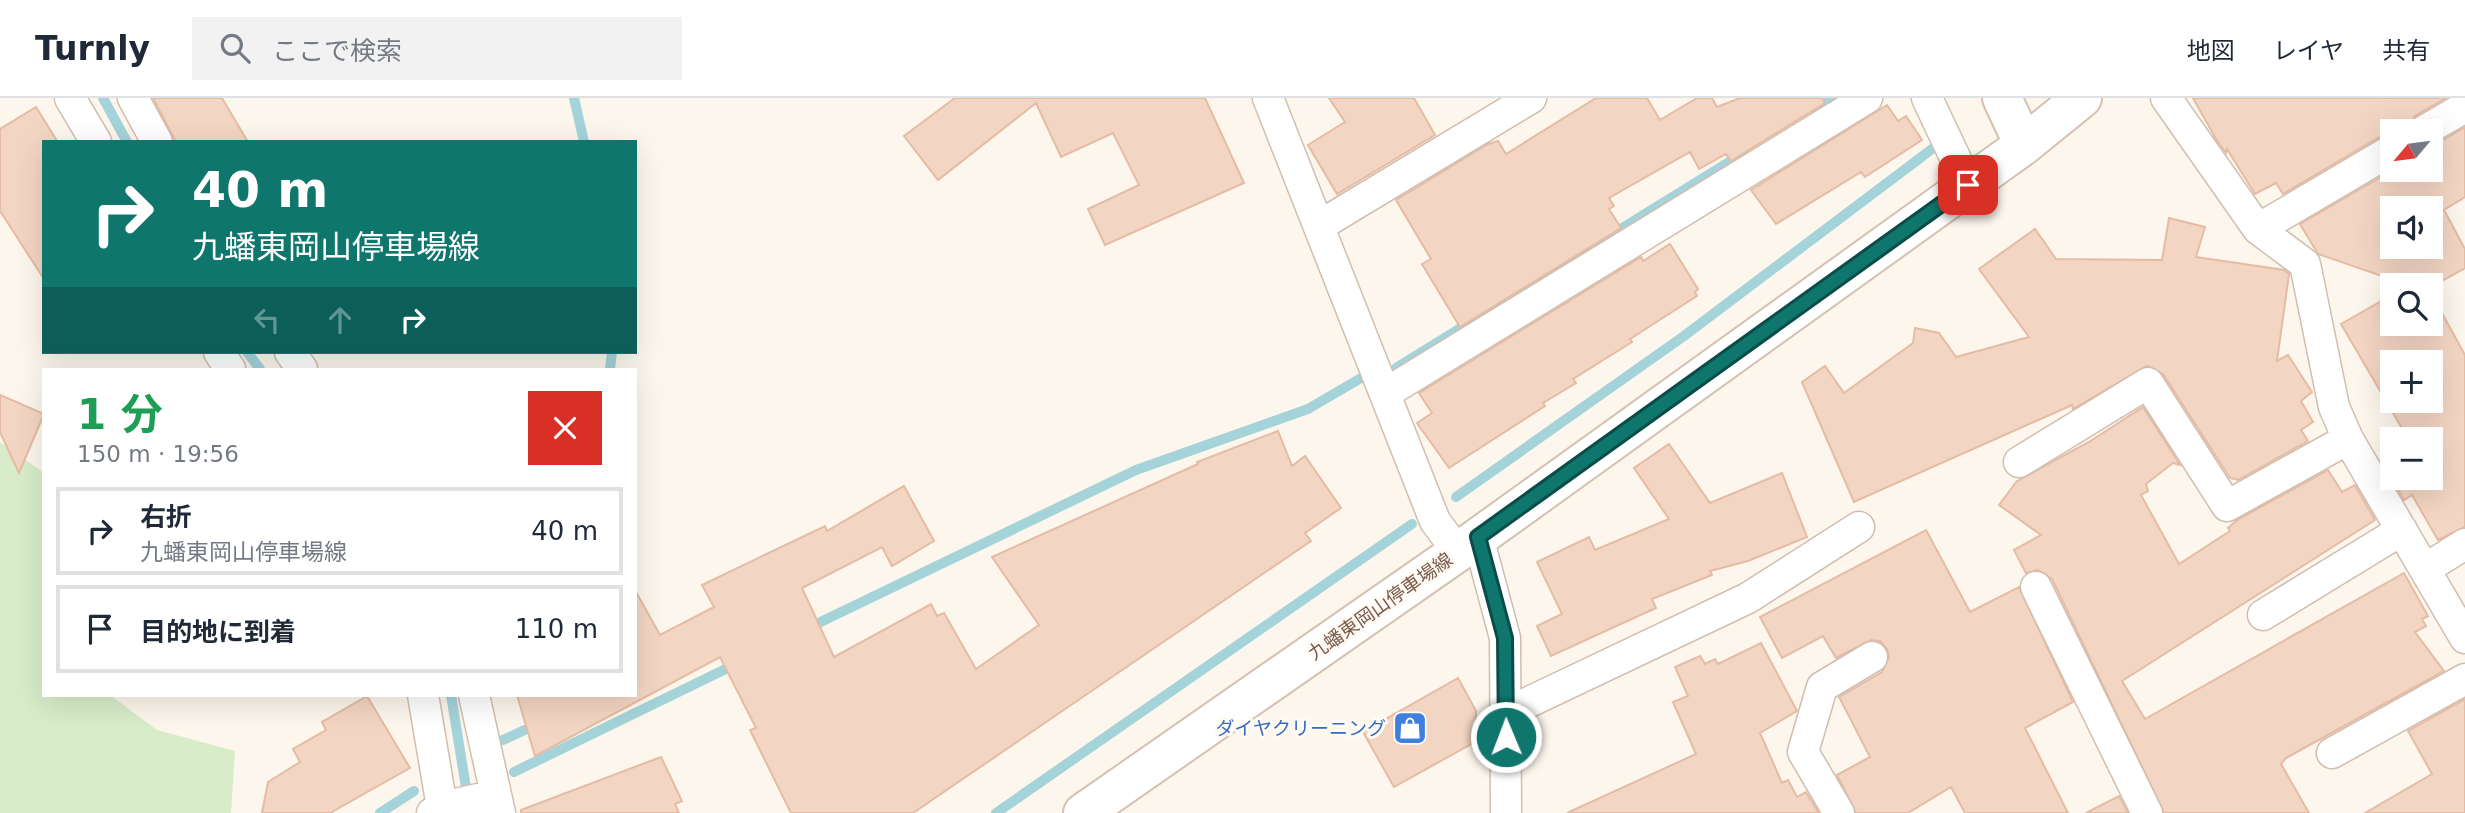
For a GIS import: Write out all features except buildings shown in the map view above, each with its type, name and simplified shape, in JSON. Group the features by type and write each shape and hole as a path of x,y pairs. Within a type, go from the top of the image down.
{"main road":[{"path":"2002,98 2024,145"},
{"name":"九蟠東岡山停車場線","path":"1083,813 1468,545 2024,145 2081,98"}],"street":[{"path":"70,98 95,140"},
{"path":"133,98 156,140"},
{"path":"1268,98 1435,521 1468,545 1505,638 1506,813"},
{"path":"1320,226 1531,98"},
{"path":"1386,393 1867,98"},
{"path":"1927,98 1968,185"},
{"path":"2166,98 2258,229 2305,264 2333,407 2348,439 2465,638"},
{"path":"2443,120 2465,107"},
{"path":"2258,229 2380,157"},
{"path":"2018,462 2148,383 2227,506 2348,439"},
{"path":"1506,713 1748,598 1859,527"},
{"path":"2263,615 2402,530"},
{"path":"2425,569 2465,544"},
{"path":"2036,587 2147,813"},
{"path":"1839,813 1803,752 1822,687 1872,657"},
{"path":"2332,752 2465,679"},
{"path":"424,697 464,806"},
{"path":"464,806 474,697"}],"green space":[{"path":"0,442 42,472 42,697 113,697 157,730 235,751 231,813 0,813"}],"waterway":[{"path":"103,98 126,140"},
{"path":"574,98 584,140"},
{"path":"1815,109 1832,98"},
{"path":"1456,497 1684,336 1932,149"},
{"path":"1396,368 1742,154"},
{"path":"249,354 259,368"},
{"path":"610,368 612,354"},
{"path":"806,629 1136,470 1308,409 1361,378"},
{"path":"996,813 1412,524"},
{"path":"514,772 738,663"},
{"path":"451,697 468,800"},
{"path":"503,740 529,728 537,720"},
{"path":"380,813 414,791"}],"place":[{"name":"ダイヤクリーニング","path":"1410,728"}],"route":[{"path":"1506,737 1505,638 1497,598 1478,537 1968,185"}]}
